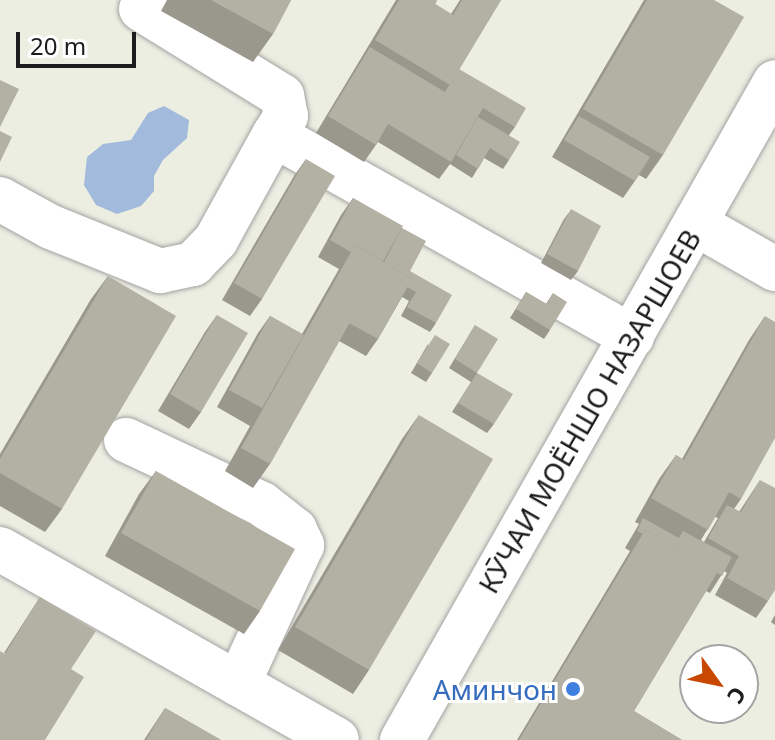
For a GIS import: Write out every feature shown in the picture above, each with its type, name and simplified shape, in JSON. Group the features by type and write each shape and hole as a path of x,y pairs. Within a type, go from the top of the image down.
{"street":[{"path":"0,199 51,227 160,271 193,264 216,240 286,116 282,96 141,9"},
{"name":"КӮЧАИ МОЁНШО НАЗАРШОЕВ","path":"402,740 775,82"},
{"path":"274,135 632,337"},
{"path":"696,224 775,269"},
{"path":"126,440 262,504 295,530 302,545 238,684"},
{"path":"0,549 337,740"}],"water":[{"path":"164,106 189,120 187,138 163,160 154,176 154,191 141,206 117,214 96,205 84,185 87,157 103,144 131,140 148,113"}],"building":[{"path":"211,0 291,0 273,34"},
{"path":"399,0 437,0 435,4 453,15 462,0 501,0 450,85 375,40"},
{"path":"647,0 714,0 744,17 663,155 583,109"},
{"path":"370,47 445,92 459,69 526,108 515,127 483,108 451,162 388,124 376,145 328,116"},
{"path":"0,80 19,89 0,127"},
{"path":"579,116 650,157 635,181 564,140"},
{"path":"478,117 520,142 509,160 490,148 478,169 456,155"},
{"path":"0,131 12,137 0,162"},
{"path":"306,159 335,176 262,299 234,283"},
{"path":"353,198 403,226 383,261 355,245 351,252 330,240"},
{"path":"571,209 601,226 578,271 547,254"},
{"path":"402,228 426,241 410,271 452,295 436,323 407,307 416,292 407,287 412,279 384,262"},
{"path":"355,245 384,262 270,464 241,448"},
{"path":"384,262 412,279 378,339 349,323"},
{"path":"108,276 176,316 62,509 0,473 0,459"},
{"path":"526,292 547,304 553,293 567,302 550,330 516,309"},
{"path":"217,315 248,333 201,412 170,394"},
{"path":"270,316 304,335 262,408 229,390"},
{"path":"765,316 775,322 775,438 741,499 729,492 708,530 651,498 676,455 684,460"},
{"path":"475,325 498,339 477,373 455,359"},
{"path":"435,335 450,344 432,373 417,363"},
{"path":"477,373 513,394 494,424 458,403"},
{"path":"419,415 493,459 369,670 295,627"},
{"path":"156,471 295,549 260,611 121,533"},
{"path":"760,480 775,488 775,590 768,601 727,578 739,556 708,538 727,505 741,512"},
{"path":"643,518 679,538 683,531 732,557 722,576 645,530 643,534 637,531"},
{"path":"645,530 717,573 634,711 682,740 519,740"},
{"path":"40,597 96,631 71,669 84,677 45,740 0,740 0,651 5,654"},
{"path":"165,708 221,740 146,740"}],"place":[{"name":"Аминчон","path":"573,689"}]}
